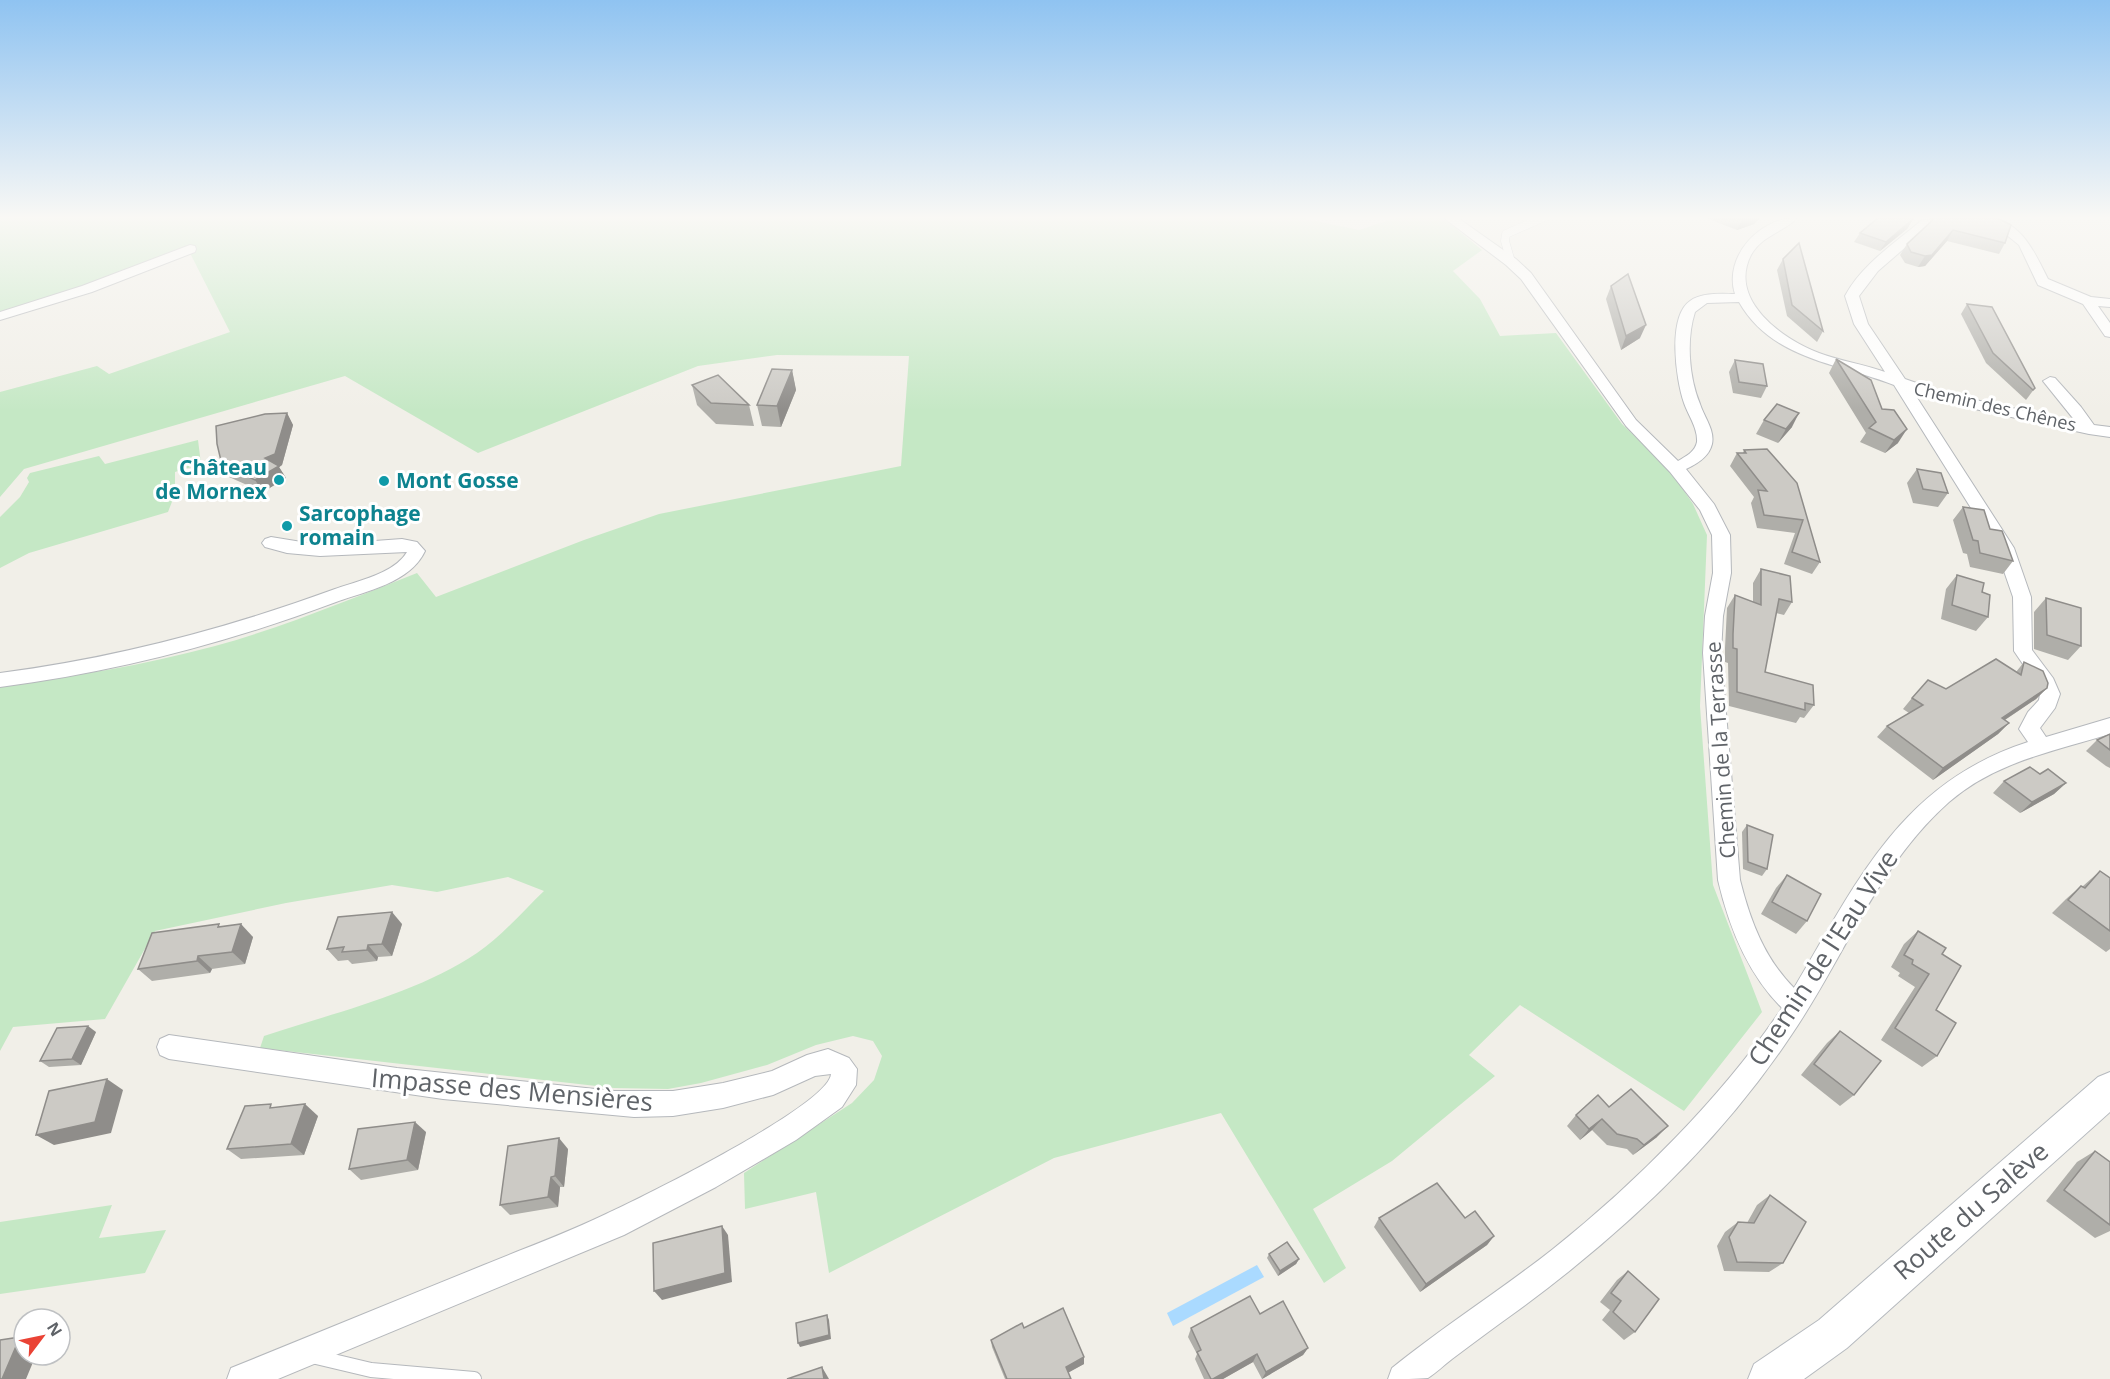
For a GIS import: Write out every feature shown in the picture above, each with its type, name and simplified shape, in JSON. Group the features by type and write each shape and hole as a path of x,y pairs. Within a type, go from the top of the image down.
{"main road":[{"name":"Route du Salève","path":"1769,1379 1833,1334 2110,1089"},
{"name":"Route du Salève","path":"1804,1379 1833,1334"}],"street":[{"path":"0,316 104,282"},
{"name":"Chemin de la Terrasse","path":"1531,282 1631,423 1676,468 1708,508 1721,535 1722,573 1714,615 1712,653 1724,828 1734,907 1745,936 1767,976 1796,1006"},
{"path":"1676,468 1695,457 1704,444 1704,436 1691,403 1684,370 1683,347 1687,312 1692,306 1702,301 1744,298 1740,282"},
{"name":"Chemin des Chênes","path":"1861,282 1852,296 1861,324 2005,548 2020,587 2024,607 2021,639 2023,651 2046,683 2050,694 2048,703 2030,723 2029,729 2042,746"},
{"path":"2044,282 2088,301 2110,303"},
{"name":"Chemin des Chênes","path":"1744,298 1767,324 1794,346 1828,361 1868,371 1900,384 1952,400 2110,432"},
{"path":"2088,301 2110,333"},
{"name":"Chemin des Chênes","path":"2050,381 2090,429"},
{"path":"0,680 94,666 171,649 243,628 293,612 407,566 414,558 416,551 411,546 402,545 336,552 295,550 271,543"},
{"name":"Chemin de l'Eau Vive","path":"1403,1379 1542,1276 1622,1210 1688,1143 1753,1068 1796,1006 1862,892 1882,863 1926,811 1948,791 2000,761 2110,726"},
{"name":"Impasse des Mensières","path":"169,1047 386,1081 499,1093 644,1104 692,1102 734,1093 773,1083 828,1061 844,1069 843,1085 833,1098 787,1131 707,1178 614,1225 242,1379"}],"lane":[{"path":"303,1353 335,1364 409,1374 474,1379"}],"green space":[{"path":"0,282 97,282 0,313"},
{"path":"205,282 1464,282 1480,299 1500,336 1556,333 1622,424 1669,469 1693,504 1707,535 1700,706 1713,885 1762,1012 1684,1111 1520,1005 1469,1055 1495,1076 1392,1161 1313,1209 1346,1268 1324,1283 1221,1113 1054,1158 829,1273 816,1192 745,1209 744,1173 852,1103 874,1080 882,1056 873,1041 853,1036 816,1045 767,1065 701,1083 668,1089 614,1088 260,1048 264,1036 401,991 428,980 486,947 544,891 508,877 437,892 392,885 286,903 155,931 105,1019 13,1027 0,1051 0,683 108,670 215,646 342,603 417,573 436,597 659,514 901,466 909,356 777,355 698,366 478,453 345,376 24,469 0,497 0,392 97,366 109,374 230,332"},
{"path":"198,440 201,464 175,472 175,494 168,512 29,553 0,568 0,517 20,497 29,482 27,478 30,473 99,456 105,464"},
{"path":"112,1205 99,1238 166,1230 145,1273 0,1294 0,1222"}],"water":[{"path":"1257,1265 1264,1277 1173,1326 1167,1313"}],"building":[{"path":"1616,282 1631,282 1646,325 1626,336 1611,286"},
{"path":"1788,282 1810,282 1823,331 1792,305"},
{"path":"1967,304 1992,307 2035,388 2033,390 1993,353"},
{"path":"1836,359 1871,380 1882,409 1894,410 1907,429 1894,440 1869,428 1876,422"},
{"path":"1735,360 1763,364 1767,386 1739,382"},
{"path":"772,369 792,370 777,406 757,405"},
{"path":"718,375 749,405 711,403 692,385"},
{"path":"1777,404 1799,413 1786,429 1764,420"},
{"path":"287,413 275,454 265,458 279,466 255,480 222,465 216,426 265,414"},
{"path":"1767,449 1797,483 1820,562 1792,552 1803,520 1764,515 1758,490 1767,491 1737,453 1746,453 1744,450"},
{"path":"1917,469 1941,473 1948,493 1923,489"},
{"path":"1963,507 1984,510 1990,529 2002,531 2013,561 1980,553 1978,541 1973,540"},
{"path":"1761,569 1790,576 1792,602 1779,599 1765,672 1813,685 1814,705 1805,703 1805,710 1737,692 1737,649 1733,648 1735,595 1761,605"},
{"path":"1957,575 1984,583 1982,592 1990,595 1988,617 1952,605"},
{"path":"2046,598 2081,608 2081,646 2047,635"},
{"path":"1996,659 2021,675 2024,662 2043,671 2048,683 2047,688 2002,718 2009,723 1943,768 1887,726 1923,705 1912,698 1928,680 1946,689"},
{"path":"2110,734 2110,750 2097,740"},
{"path":"2030,767 2040,774 2048,769 2066,783 2032,802 2004,781"},
{"path":"1747,825 1773,835 1767,869 1748,862"},
{"path":"2100,871 2110,878 2110,931 2068,900 2081,886 2085,888"},
{"path":"1787,875 1821,894 1807,921 1772,902"},
{"path":"392,912 382,944 368,945 367,950 342,952 344,947 327,949 338,917"},
{"path":"219,924 218,927 241,924 232,952 198,956 197,961 138,969 152,933"},
{"path":"1918,931 1946,948 1942,954 1961,966 1936,1010 1956,1023 1937,1056 1895,1028 1929,974 1912,964 1913,960 1904,955"},
{"path":"88,1026 72,1059 40,1061 57,1028"},
{"path":"1840,1031 1881,1061 1854,1095 1814,1064"},
{"path":"107,1079 95,1122 36,1135 49,1091"},
{"path":"1631,1089 1668,1126 1644,1145 1637,1139 1617,1134 1602,1119 1589,1129 1576,1115 1598,1095 1609,1107"},
{"path":"271,1104 270,1108 305,1104 291,1144 227,1149 245,1106"},
{"path":"415,1122 407,1160 349,1169 358,1129"},
{"path":"559,1138 555,1176 551,1177 548,1197 500,1205 508,1146"},
{"path":"2095,1151 2110,1162 2110,1225 2064,1190"},
{"path":"1437,1183 1465,1218 1475,1211 1494,1236 1426,1284 1379,1218"},
{"path":"1770,1195 1806,1222 1783,1263 1737,1262 1729,1237 1738,1222 1754,1223"},
{"path":"722,1226 725,1273 654,1291 653,1243"},
{"path":"1287,1242 1299,1259 1280,1271 1269,1254"},
{"path":"1628,1271 1659,1299 1635,1332 1613,1312 1621,1301 1611,1293"},
{"path":"1250,1296 1260,1314 1283,1301 1308,1348 1266,1372 1257,1354 1211,1379 1197,1352 1201,1350 1191,1328"},
{"path":"1063,1308 1084,1357 1066,1367 1071,1379 1007,1379 991,1340 1022,1323 1024,1328"},
{"path":"827,1315 829,1335 798,1343 796,1323"},
{"path":"12,1338 12,1356 2,1379 0,1379 0,1340"},
{"path":"822,1367 824,1379 787,1379"}],"place":[{"name":"Château de Mornex","path":"279,480"},
{"name":"Mont Gosse","path":"384,481"},
{"name":"Sarcophage romain","path":"287,526"}]}
